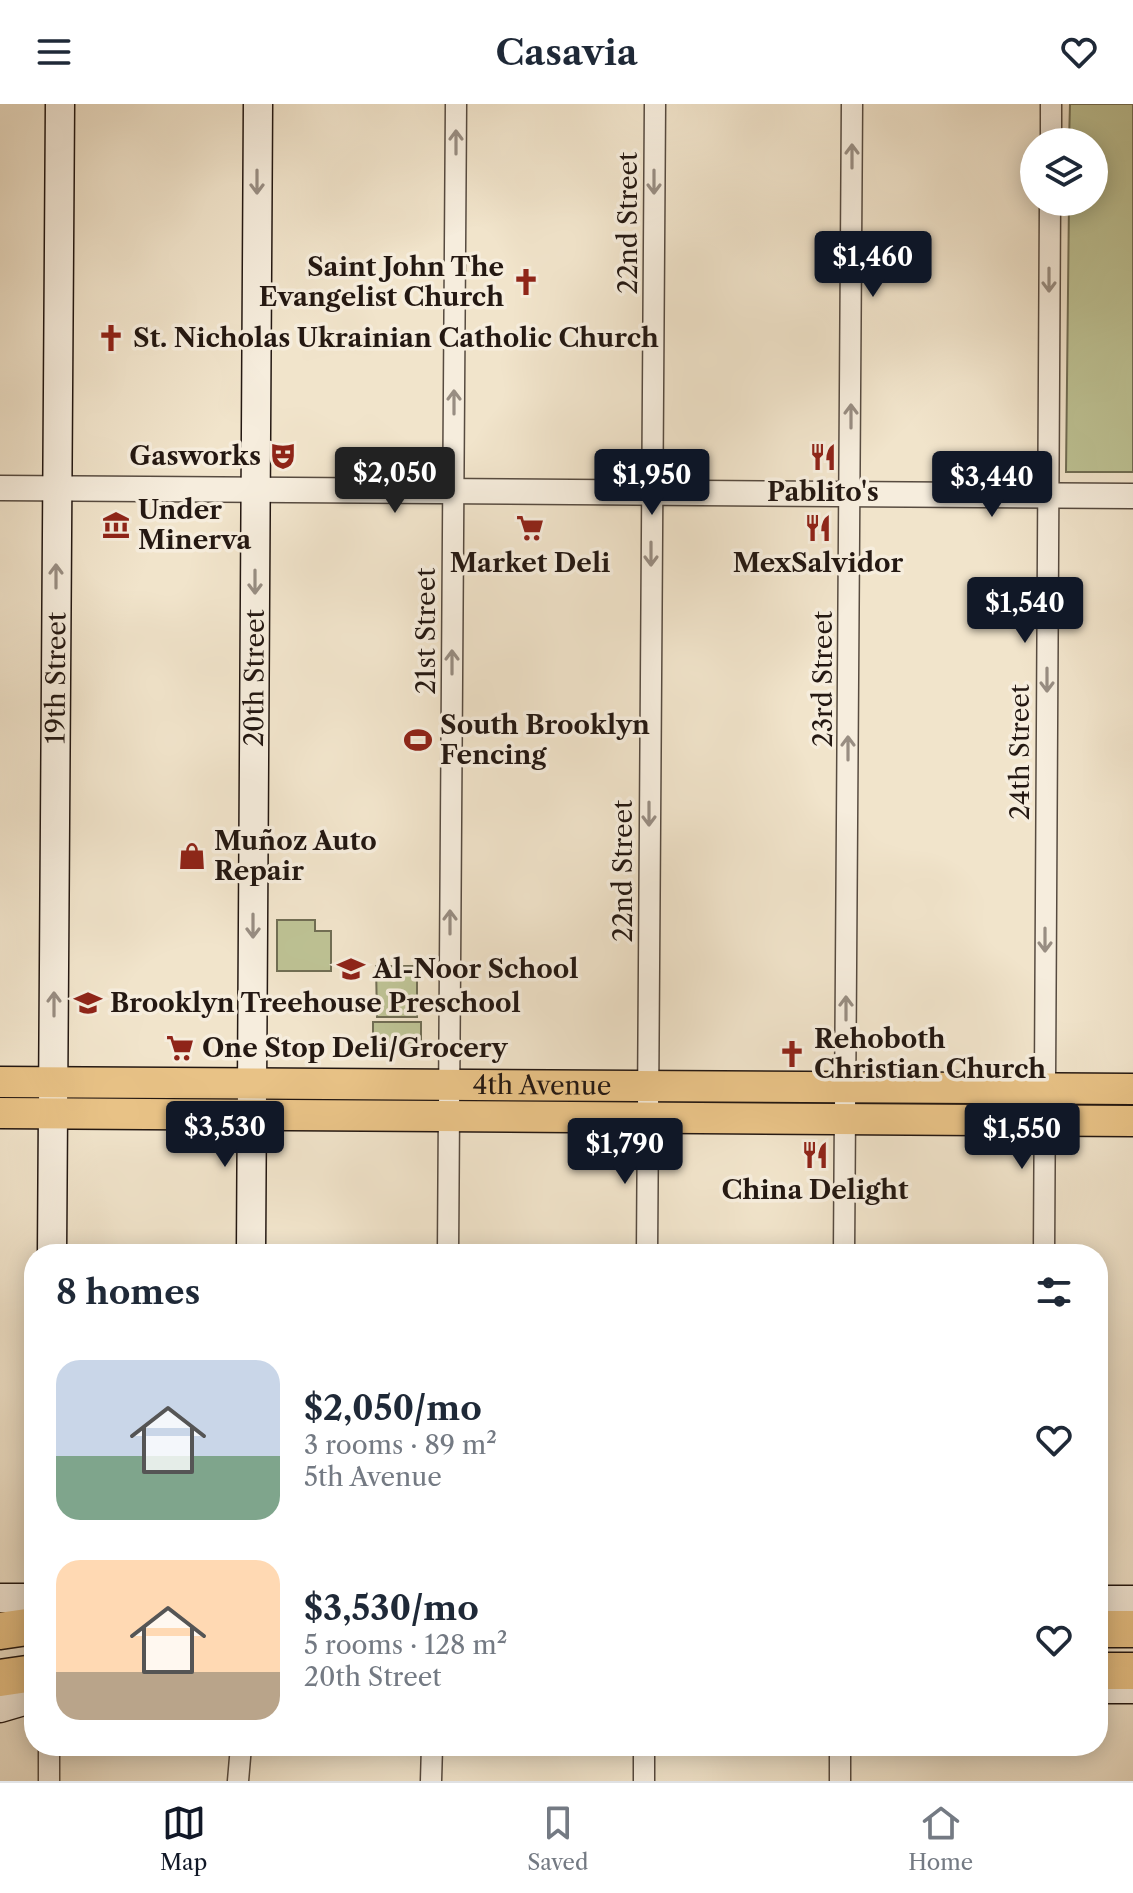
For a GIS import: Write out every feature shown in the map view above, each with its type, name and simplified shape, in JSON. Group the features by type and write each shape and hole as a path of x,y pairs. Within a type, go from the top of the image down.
{"highway":[{"path":"0,1631 24,1627"},
{"path":"1108,1629 1133,1629"},
{"path":"1108,1649 1133,1648"},
{"path":"0,1653 24,1650"},
{"path":"1108,1671 1133,1671"},
{"path":"0,1678 24,1674"}],"main road":[{"name":"19th Street","path":"52,1244 60,104"},
{"name":"20th Street","path":"251,1244 258,104"},
{"name":"4th Avenue","path":"0,1082 1133,1089"},
{"name":"4th Avenue","path":"0,1113 1133,1121"},
{"path":"0,1598 24,1598"},
{"path":"1108,1600 1133,1600"},
{"path":"1108,1689 1133,1689"},
{"path":"0,1708 24,1701"}],"street":[{"name":"21st Street","path":"448,1244 456,104"},
{"name":"22nd Street","path":"647,1244 655,104"},
{"name":"23rd Street","path":"844,1244 852,104"},
{"path":"1051,104 1051,128"},
{"name":"24th Street","path":"1044,1244 1050,216"},
{"path":"0,488 1133,496"},
{"path":"49,1756 49,1781"},
{"path":"238,1781 240,1756"},
{"path":"431,1781 432,1756"},
{"path":"644,1756 644,1781"},
{"path":"840,1756 840,1781"}],"green space":[{"path":"1070,104 1133,104 1133,472 1066,472 1069,216 1108,216 1108,128 1069,128"},
{"path":"277,920 315,920 315,931 331,931 331,971 277,971"},
{"path":"376,966 417,966 417,1017 377,1017"},
{"path":"373,1022 421,1022 421,1044 418,1047 373,1046"}],"place":[{"name":"Saint John The Evangelist Church","path":"526,282"},
{"name":"St. Nicholas Ukrainian Catholic Church","path":"111,338"},
{"name":"Gasworks","path":"283,456"},
{"name":"Pablito's","path":"823,457"},
{"name":"Under Minerva","path":"116,525"},
{"name":"Market Deli","path":"530,528"},
{"name":"MexSalvidor","path":"818,528"},
{"name":"South Brooklyn Fencing","path":"418,740"},
{"name":"Muñoz Auto Repair","path":"192,856"},
{"name":"Al-Noor School","path":"351,969"},
{"name":"Brooklyn Treehouse Preschool","path":"88,1003"},
{"name":"One Stop Deli/Grocery","path":"180,1048"},
{"name":"Rehoboth Christian Church","path":"792,1054"},
{"name":"China Delight","path":"815,1155"}]}
